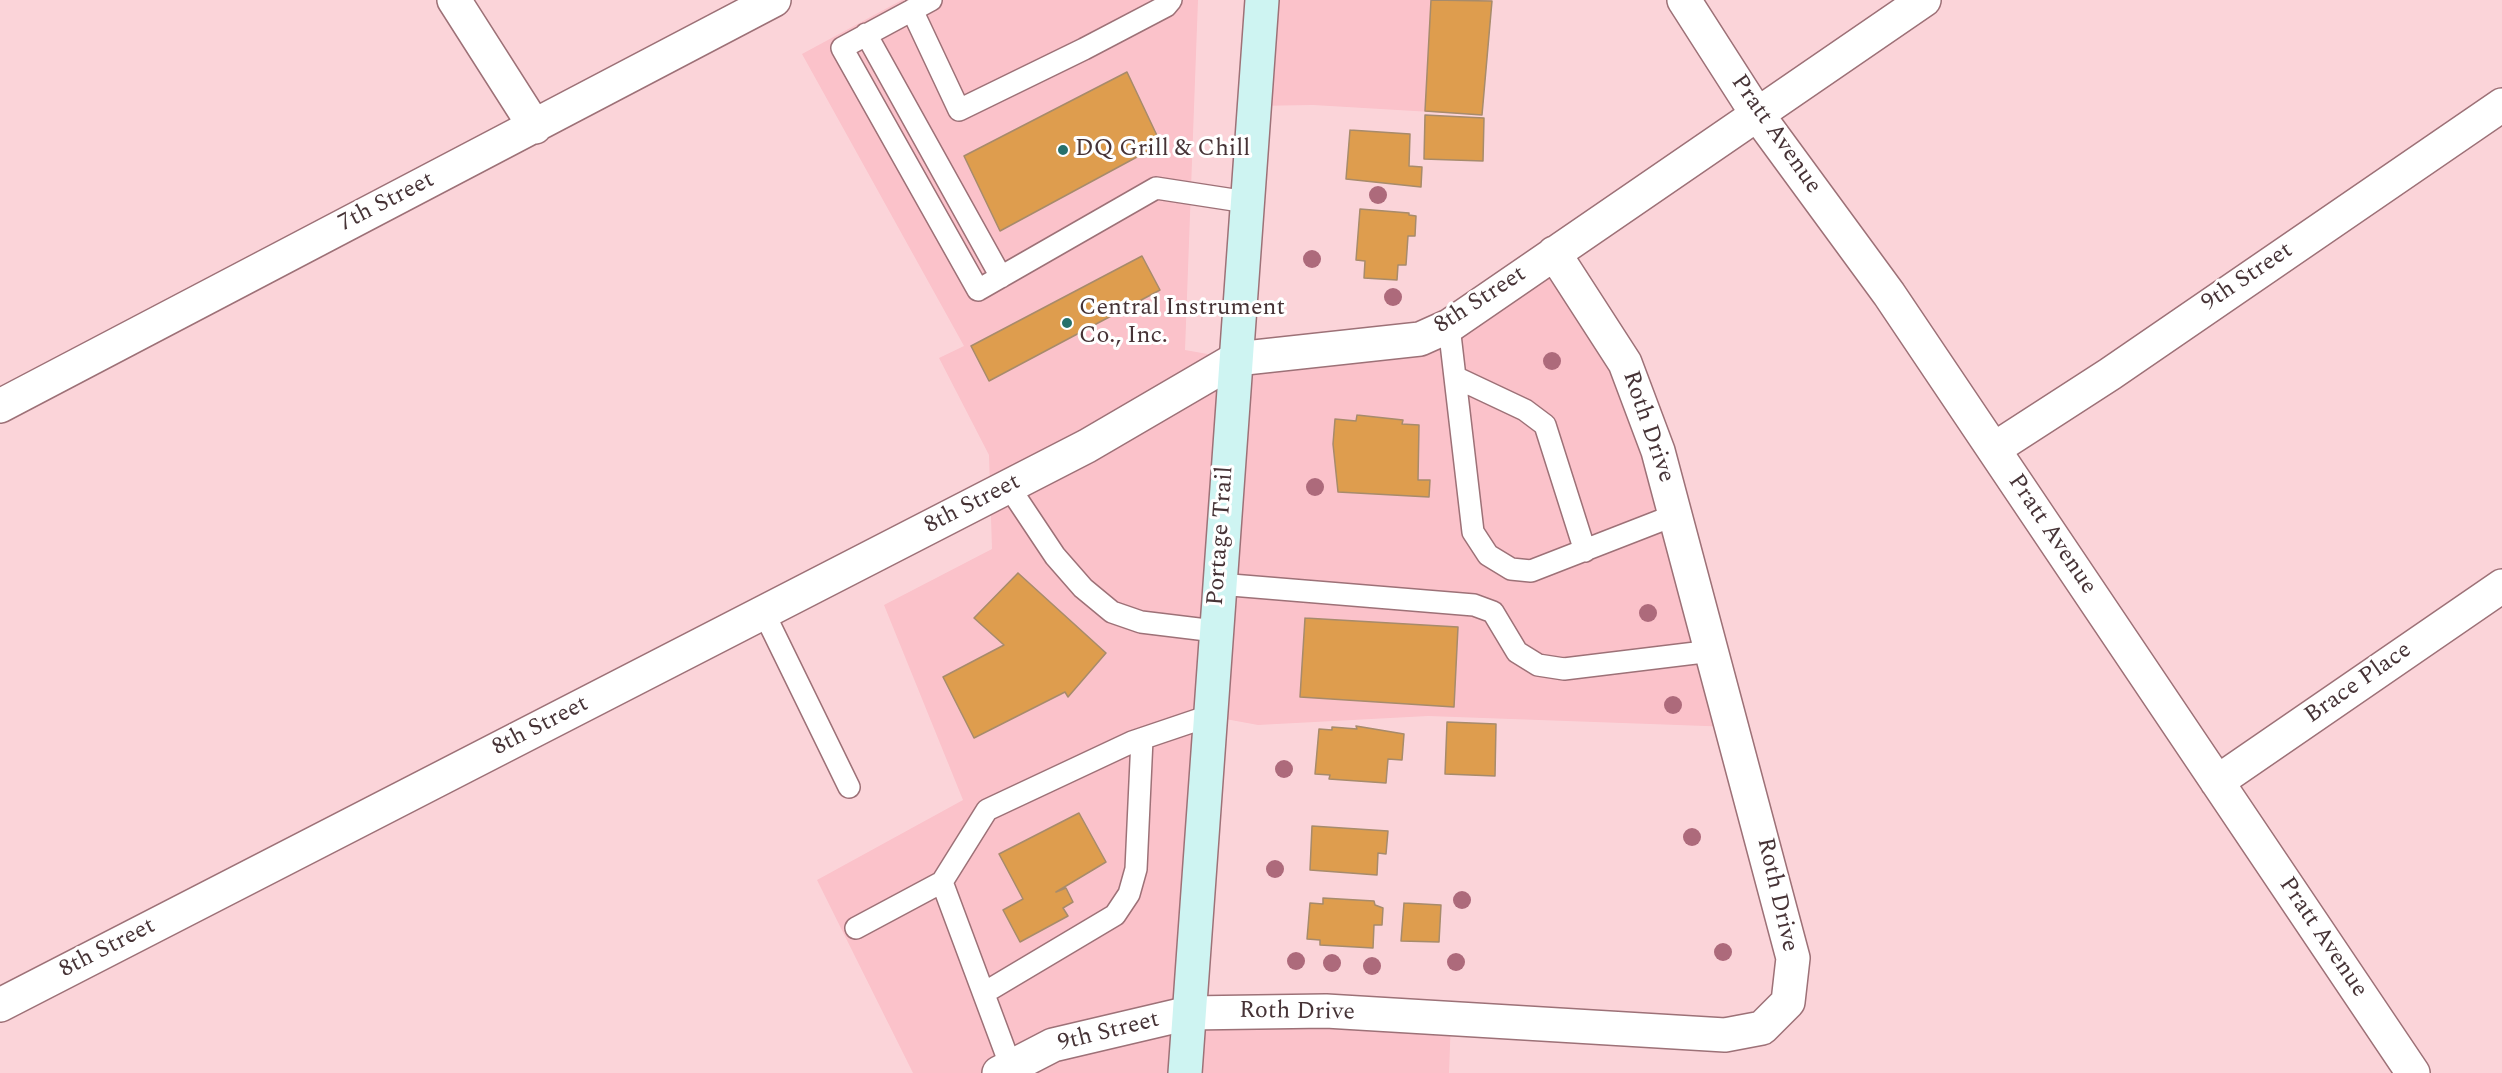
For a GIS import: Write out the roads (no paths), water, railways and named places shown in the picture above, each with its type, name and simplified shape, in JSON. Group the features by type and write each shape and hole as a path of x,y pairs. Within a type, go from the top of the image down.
{"main road":[{"name":"Portage Trail","path":"1185,1073 1262,0"}],"street":[{"path":"454,0 535,127"},
{"name":"7th Street","path":"0,406 774,0"},
{"name":"Pratt Avenue","path":"1684,0 1757,114 1889,294 2413,1073"},
{"name":"8th Street","path":"0,1005 1009,487 1087,446 1236,359 1420,339 1449,326 1924,0"},
{"name":"9th Street","path":"1994,449 2110,374 2502,105"},
{"name":"Roth Drive","path":"1189,1013 1326,1011 1725,1035 1762,1028 1788,1002 1793,958 1658,451 1625,363 1554,253"},
{"name":"Brace Place","path":"2217,782 2502,586"},
{"name":"9th Street","path":"1005,1070 1053,1045 1189,1013"}],"lane":[{"path":"931,0 842,48 978,290 1156,188 1247,202"},
{"path":"912,10 959,110 1084,50 1166,6 1171,0"},
{"path":"1449,326 1473,532 1488,555 1511,569 1531,571 1675,515"},
{"path":"1455,377 1525,410 1545,425 1585,551"},
{"path":"1009,487 1055,556 1083,588 1112,612 1141,622 1215,631"},
{"path":"1219,584 1474,605 1493,612 1517,652 1538,665 1564,669 1712,651"},
{"path":"764,613 849,787"},
{"path":"856,928 942,882 987,810 1142,739 1209,716"},
{"path":"984,993 1115,915 1129,894 1136,869 1142,739"},
{"path":"942,882 984,993 1005,1070"}],"place":[{"name":"DQ Grill & Chill","path":"1063,150"},
{"name":"Central Instrument Co., Inc.","path":"1067,323"}]}
